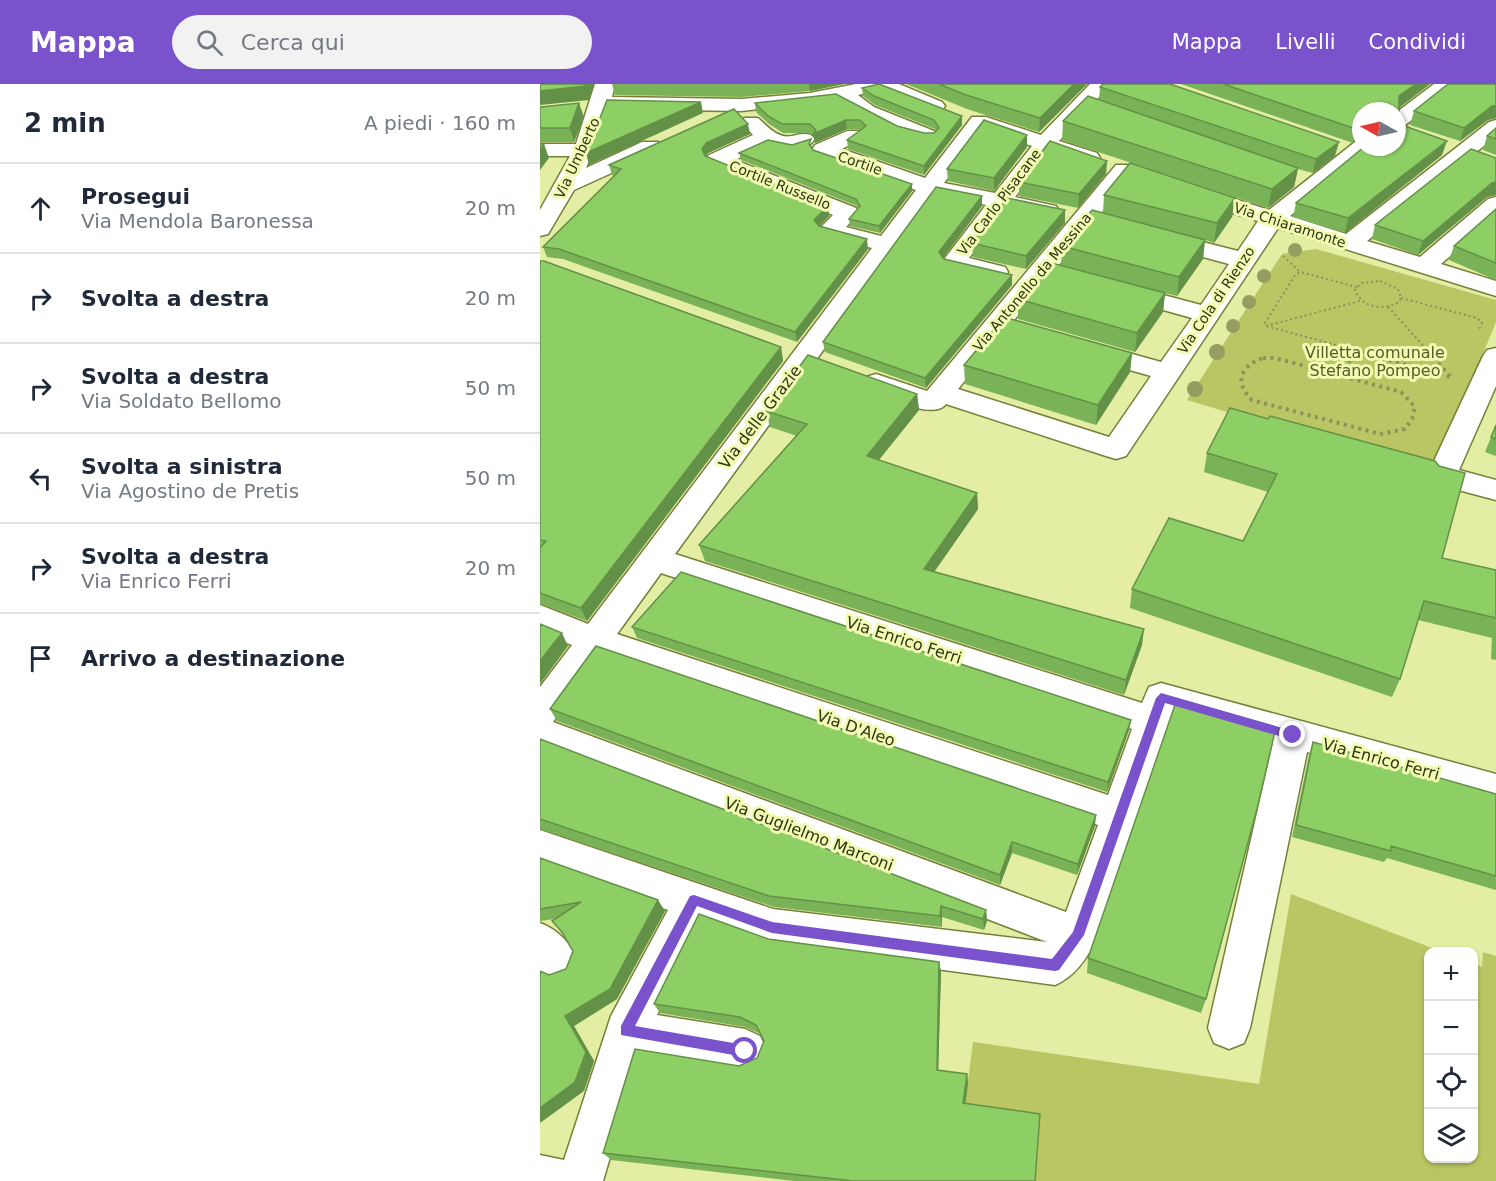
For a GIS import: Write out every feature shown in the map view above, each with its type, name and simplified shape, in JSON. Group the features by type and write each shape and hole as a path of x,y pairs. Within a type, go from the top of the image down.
{"street":[{"path":"730,84 730,107"},
{"path":"597,101 730,107 790,103 881,84 962,116 1044,144"},
{"name":"Via Carlo Pisacane","path":"1046,276 954,262 1044,144 1101,84"},
{"path":"1406,123 1448,84"},
{"path":"851,89 867,111 927,135"},
{"name":"Via Umberto","path":"540,229 567,185 583,150 597,101"},
{"path":"1082,104 1104,112"},
{"path":"694,127 730,107"},
{"path":"730,107 767,137 789,144 804,139"},
{"name":"Via delle Grazie","path":"540,713 930,187 962,116"},
{"path":"1348,244 1496,126"},
{"name":"Cortile","path":"855,135 823,150 930,187"},
{"path":"567,185 673,136"},
{"name":"Cortile Russello","path":"767,137 717,160 848,213 830,230 888,245"},
{"name":"Via Antonello da Messina","path":"940,393 1009,327 1046,276 1135,174 1044,144"},
{"path":"1334,145 1352,148"},
{"path":"1441,145 1485,160"},
{"path":"540,150 583,150"},
{"name":"Via Cola di Rienzo","path":"940,393 1116,449 1271,220 1352,156"},
{"path":"1292,176 1314,184"},
{"name":"Via Chiaramonte","path":"1169,185 1271,220 1496,289"},
{"path":"930,187 1096,221"},
{"path":"1423,267 1496,204"},
{"path":"1141,233 1244,260"},
{"path":"1097,285 1207,314"},
{"path":"1065,343 1167,372"},
{"path":"1496,356 1442,476 1496,490"},
{"path":"853,375 932,403 940,393"},
{"name":"Via Enrico Ferri","path":"655,560 1157,709 1293,735 1496,790"},
{"name":"Via D'Aleo","path":"540,618 594,640 1118,815"},
{"path":"540,847 772,928 1066,950 1157,709"},
{"name":"Via Guglielmo Marconi","path":"540,732 1066,950"},
{"path":"1229,1028 1293,735"},
{"path":"580,1181 626,1030 694,900"},
{"path":"626,1030 745,1051"},
{"path":"540,1178 558,1181"}],"path":[{"path":"1266,326 1265,323 1294,275 1300,272 1357,287 1366,282 1380,281 1398,289 1401,298"},
{"path":"1357,287 1356,293 1360,300 1373,306 1395,305 1401,298"},
{"path":"1401,298 1477,318 1482,323 1477,334"},
{"path":"1266,326 1360,300"},
{"path":"1388,307 1451,377"},
{"path":"1266,326 1353,352 1451,377 1456,376"},
{"path":"1342,376 1353,352"},
{"path":"1263,358 1275,358 1342,376 1401,392 1410,399 1415,407 1412,419 1405,429 1380,434 1252,400 1244,394 1239,384 1242,373 1252,361 1263,358"}],"green space":[{"name":"Villetta comunale Stefano Pompeo","path":"1316,249 1496,300 1496,322 1433,474 1187,400 1282,254"},
{"path":"1291,894 1430,947 1424,947 1424,1163 1478,1163 1478,966 1482,967 1483,952 1496,956 1496,1181 1035,1181 1040,1122 964,1112 973,1042 1259,1084"}],"building":[{"path":"540,84 586,84 585,86 540,91"},
{"path":"879,84 962,116 924,166 847,140 866,126 860,120 846,120 813,134 816,130 810,124 782,124 768,116 755,103 836,94 897,126 924,133 934,133 939,128 934,120 874,96 862,88"},
{"path":"939,84 1074,84 1040,118 966,95"},
{"path":"1103,84 1170,84 1339,142 1316,159 1100,87"},
{"path":"1223,84 1416,84 1399,96 1399,102 1352,102 1352,128"},
{"path":"1448,84 1496,84 1496,106 1492,106 1464,128 1414,111"},
{"path":"1088,96 1298,168 1272,189 1063,121"},
{"path":"607,100 701,102 586,153"},
{"path":"579,103 570,128 540,128 540,107"},
{"path":"734,109 748,124 706,143 702,149 705,156 828,206 814,220 819,226 867,239 795,332 559,249 543,247 621,169 609,165"},
{"path":"984,120 1027,135 994,178 947,169"},
{"path":"1406,126 1447,141 1348,218 1296,203 1353,156 1406,156"},
{"path":"1496,128 1496,139 1487,136"},
{"path":"811,139 809,144 813,150 912,184 879,226 849,219 860,206 856,199 739,153 768,140 792,145"},
{"path":"1050,141 1107,161 1079,194 1019,182"},
{"path":"1471,149 1496,158 1496,182 1423,241 1375,225"},
{"path":"1130,163 1235,198 1217,223 1104,195"},
{"path":"936,187 982,196 939,252 944,259 1012,275 925,378 823,342"},
{"path":"1007,198 1065,210 1026,256 972,243"},
{"path":"1496,209 1496,263 1454,246"},
{"path":"1092,210 1205,240 1179,277 1062,246"},
{"path":"540,261 781,347 581,608 540,593 540,548 546,541 540,540"},
{"path":"1048,262 1165,293 1137,333 1018,299"},
{"path":"1004,317 1132,353 1098,405 964,365"},
{"path":"808,355 917,394 867,456 977,493 924,569 1144,629 1126,680 699,545 807,424 766,411"},
{"path":"1230,408 1268,419 1270,416 1435,461 1439,466 1465,473 1442,558 1496,570 1496,618 1424,601 1400,679 1132,589 1169,518 1243,541 1277,474 1207,453"},
{"path":"1496,425 1496,439 1491,437"},
{"path":"681,572 1131,720 1108,782 632,627"},
{"path":"540,624 562,633 540,661"},
{"path":"596,646 1096,815 1078,864 1012,842 1000,875 550,709"},
{"path":"1177,699 1276,727 1257,809 1206,999 1088,958"},
{"path":"540,739 986,910 983,919 941,906 940,916 769,896 540,819"},
{"path":"1313,742 1496,794 1496,876 1391,846 1391,851 1296,825"},
{"path":"540,858 658,900 610,989 565,1016 586,1052 575,1082 540,1108 540,971 549,975 566,969 573,951 562,932 552,921 581,902 540,909"},
{"path":"699,914 768,939 939,962 937,1070 967,1074 963,1103 1040,1114 1035,1181 853,1181 603,1153 635,1049 739,1066 757,1058 764,1041 756,1025 740,1017 654,1004"}],"route":[{"path":"745,1051 626,1030 694,900 772,928 1055,965 1078,935 1118,815 1161,698 1293,735"}]}
